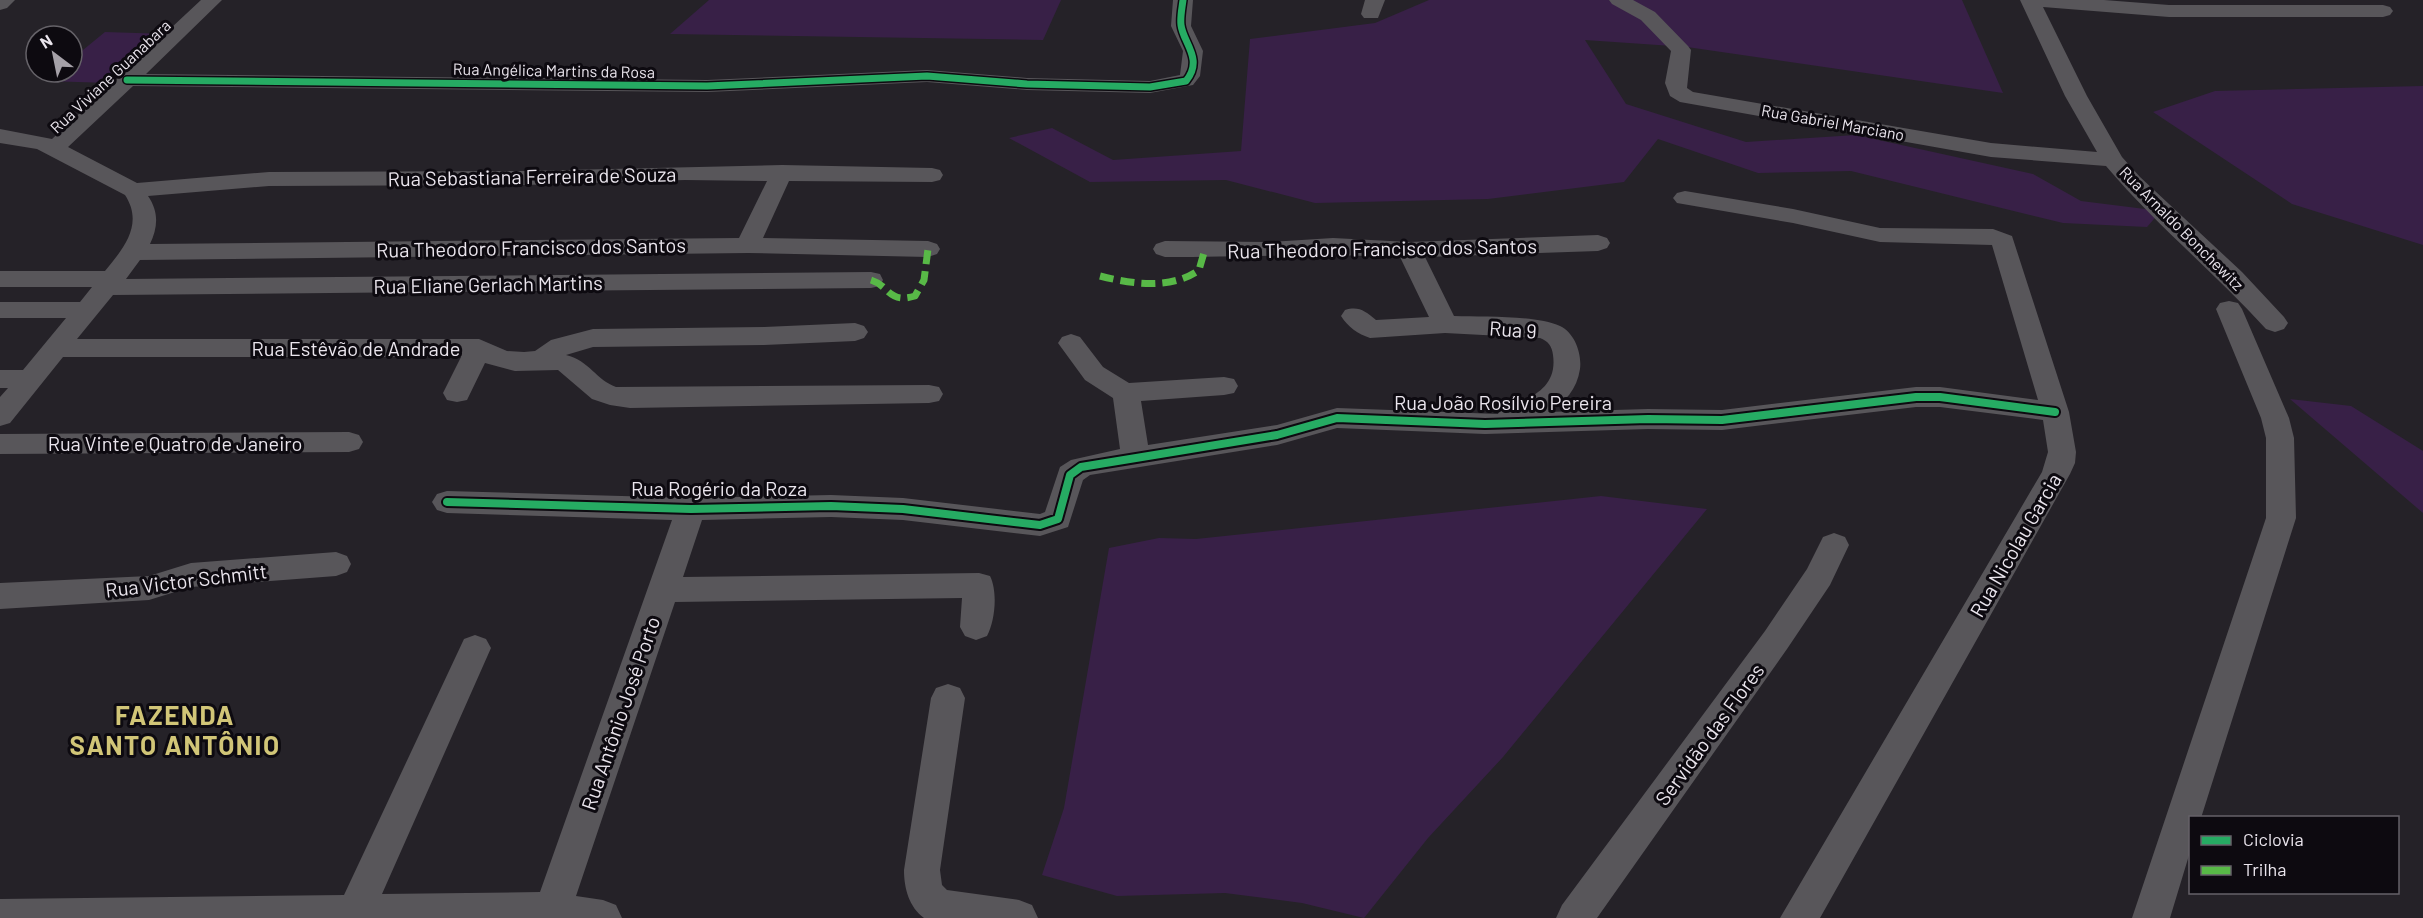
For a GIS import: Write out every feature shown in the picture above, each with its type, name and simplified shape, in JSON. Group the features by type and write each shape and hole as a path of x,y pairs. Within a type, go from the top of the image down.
{"street":[{"path":"0,4 5,0"},
{"name":"Rua Viviane Guanabara","path":"54,148 212,0"},
{"name":"Rua Angélica Martins da Rosa","path":"127,80 707,86 927,76 981,82 1150,87 1185,81 1190,76 1193,51 1191,42 1181,27 1183,0"},
{"name":"Rua Gabriel Marciano","path":"1619,0 1648,16 1681,50 1680,67 1674,84 1677,92 1688,97 1991,150 2113,160"},
{"path":"2030,0 2169,11 2383,11"},
{"name":"Rua Arnaldo Bonchewitz","path":"2030,0 2076,96 2113,160 2132,182 2233,278 2274,323"},
{"path":"0,136 33,140 54,148 133,190 141,200 145,217 145,228 134,252 0,416"},
{"path":"748,245 782,172"},
{"name":"Rua Sebastiana Ferreira de Souza","path":"133,190 269,179 782,172 932,175"},
{"name":"Rua Nicolau Garcia","path":"1685,198 1793,216 1880,235 1993,236 2003,241 2055,412 2062,452 2061,463 2056,474 1799,918"},
{"name":"Rua Theodoro Francisco dos Santos","path":"1166,249 1269,250 1333,246 1409,250 1598,243"},
{"name":"Rua Theodoro Francisco dos Santos","path":"134,252 748,245 928,249"},
{"path":"1409,250 1445,324"},
{"name":"Rua Eliane Gerlach Martins","path":"0,279 108,283 871,280"},
{"path":"2151,918 2281,518 2280,438 2275,418 2229,309"},
{"path":"0,310 87,310"},
{"name":"Rua 9","path":"1354,316 1370,328 1445,324 1540,329 1554,333 1565,347 1567,366 1558,392 1542,404 1485,424"},
{"path":"543,359 560,346 593,338 764,336 855,332"},
{"path":"1071,343 1091,373 1106,385 1126,393 1224,386"},
{"name":"Rua Estêvão de Andrade","path":"54,348 479,348 490,356 515,363 543,359 567,364 580,372 606,395 630,398 929,394"},
{"path":"457,393 479,348"},
{"path":"0,379 30,379"},
{"path":"1126,393 1135,456"},
{"name":"Rua João Rosílvio Pereira","path":"991,518 1040,525 1058,519 1070,476 1081,468 1135,456 1277,435 1337,418 1485,424 1722,420 1916,397 1940,397 2055,412"},
{"name":"Rua Vinte e Quatro de Janeiro","path":"0,444 349,442"},
{"name":"Rua Rogério da Roza","path":"447,502 690,508 831,506 903,509 991,518"},
{"name":"Rua Antônio José Porto","path":"551,914 690,508"},
{"name":"Servidão das Flores","path":"1575,918 1776,640 1819,576 1834,545"},
{"name":"Rua Victor Schmitt","path":"0,596 149,588 191,575 336,564"},
{"path":"662,590 979,585 976,627"},
{"path":"355,913 475,648"},
{"path":"948,698 922,870 924,893 930,902 940,907 1020,918"},
{"path":"0,917 355,913 551,914 603,918"}],"shaded area":[{"path":"709,0 1061,0 1043,40 670,34"},
{"path":"1429,0 1962,0 2003,93 1687,47 1585,40 1626,104 1746,142 1856,135 2033,174 2081,201 2161,211 2147,227 2063,223 1851,171 1758,173 1658,139 1624,182 1488,199 1315,203 1226,180 1090,182 1009,138 1052,128 1113,160 1241,151 1250,39 1375,23"},
{"path":"105,32 168,34 110,83 84,82 84,49"},
{"path":"2423,86 2423,245 2292,204 2153,112 2215,91"},
{"path":"2290,399 2351,406 2423,451 2423,513"},
{"path":"1601,496 1707,509 1503,757 1428,838 1364,918 1302,903 1225,893 1117,896 1042,875 1064,808 1109,548 1159,538 1196,539"}],"marked path":[{"path":"871,280 877,282 893,297 903,299 915,296 924,280 928,249"},
{"path":"1100,276 1133,284 1180,280 1199,270 1205,249"}],"cycle path":[{"path":"127,80 707,86 927,76 1027,84 1150,87 1186,81 1190,76 1193,51 1181,26 1183,0"},
{"path":"447,502 691,509 831,506 903,509 1040,525 1058,519 1070,475 1081,467 1277,435 1337,418 1485,424 1648,419 1722,420 1916,397 1940,397 2055,412"}],"district":[{"name":"FAZENDA SANTO ANTÔNIO","path":"175,729"}]}
